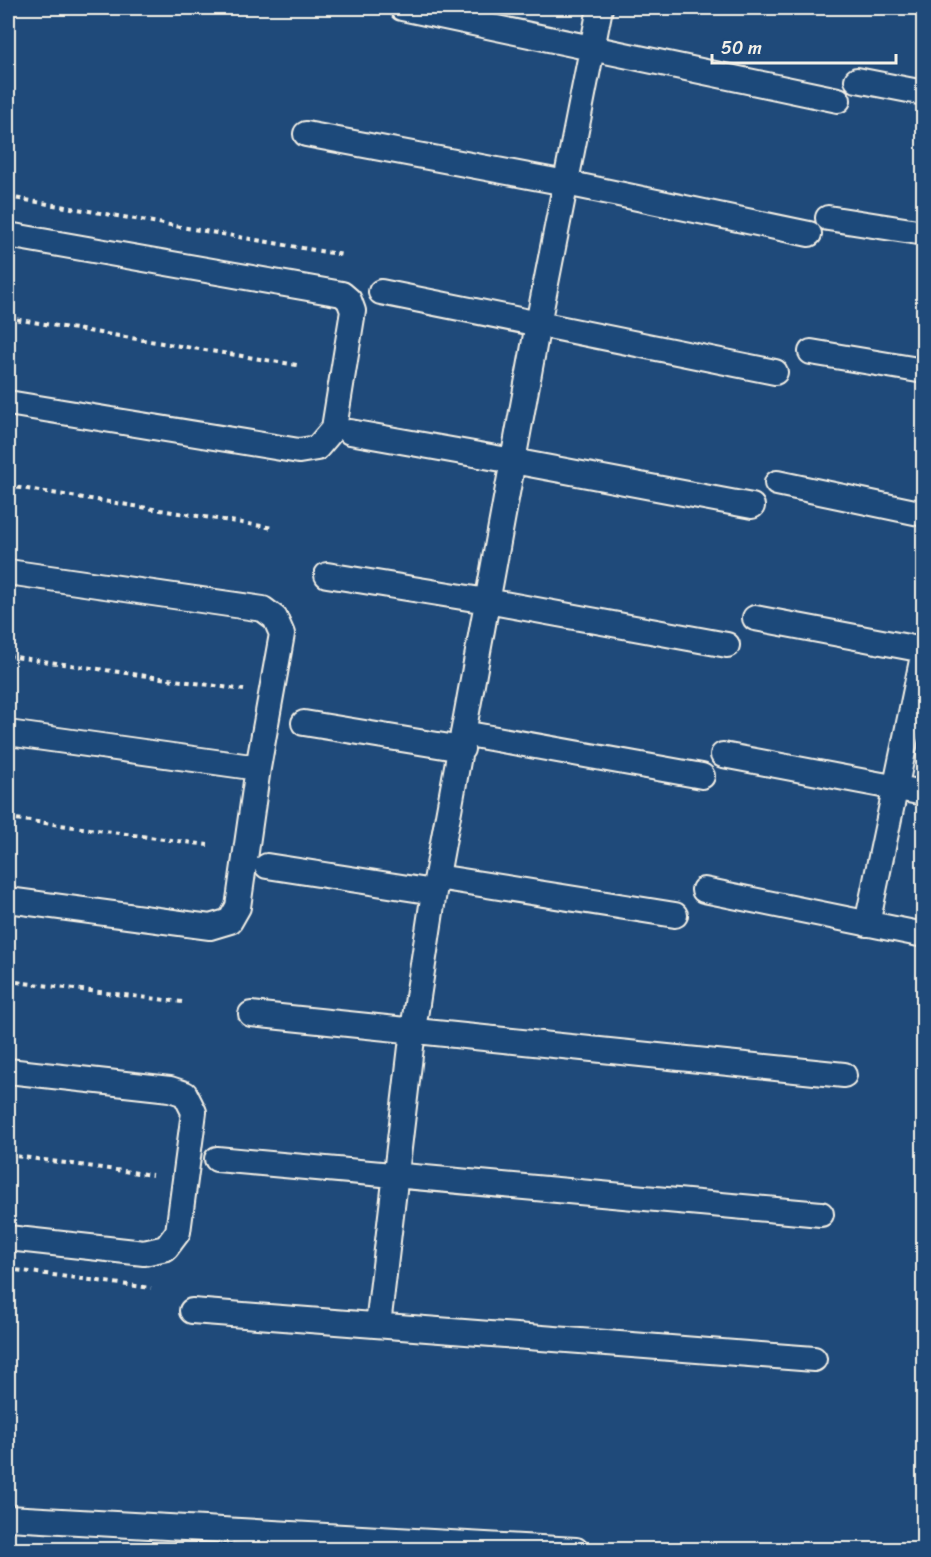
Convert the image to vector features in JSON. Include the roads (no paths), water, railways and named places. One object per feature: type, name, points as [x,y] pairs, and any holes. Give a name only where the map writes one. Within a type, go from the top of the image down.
[{"type":"street","points":[[402,8],[838,100]]},
{"type":"street","points":[[378,1325],[413,1030],[436,885],[538,324],[600,8]]},
{"type":"street","points":[[857,80],[924,93]]},
{"type":"street","points":[[306,134],[566,183],[809,234]]},
{"type":"street","points":[[828,218],[924,234]]},
{"type":"street","points":[[8,235],[342,294],[349,300],[353,312],[334,428],[317,448],[299,451],[8,403]]},
{"type":"street","points":[[381,292],[775,372]]},
{"type":"street","points":[[811,352],[924,371]]},
{"type":"street","points":[[350,432],[752,506]]},
{"type":"street","points":[[777,483],[924,514]]},
{"type":"street","points":[[8,572],[263,609],[275,618],[282,634],[258,768],[238,907],[230,921],[210,927],[8,900]]},
{"type":"street","points":[[327,575],[487,601],[727,645]]},
{"type":"street","points":[[755,618],[924,651],[867,924]]},
{"type":"street","points":[[304,723],[462,741],[702,776]]},
{"type":"street","points":[[8,733],[258,768]]},
{"type":"street","points":[[723,755],[924,794]]},
{"type":"street","points":[[267,866],[675,915]]},
{"type":"street","points":[[704,890],[924,934]]},
{"type":"street","points":[[251,1014],[844,1075]]},
{"type":"street","points":[[8,1071],[170,1089],[185,1095],[194,1112],[178,1232],[166,1248],[144,1253],[8,1238]]},
{"type":"street","points":[[216,1159],[821,1214]]},
{"type":"street","points":[[192,1311],[814,1359]]},
{"type":"street","points":[[8,1518],[576,1550]]}]
